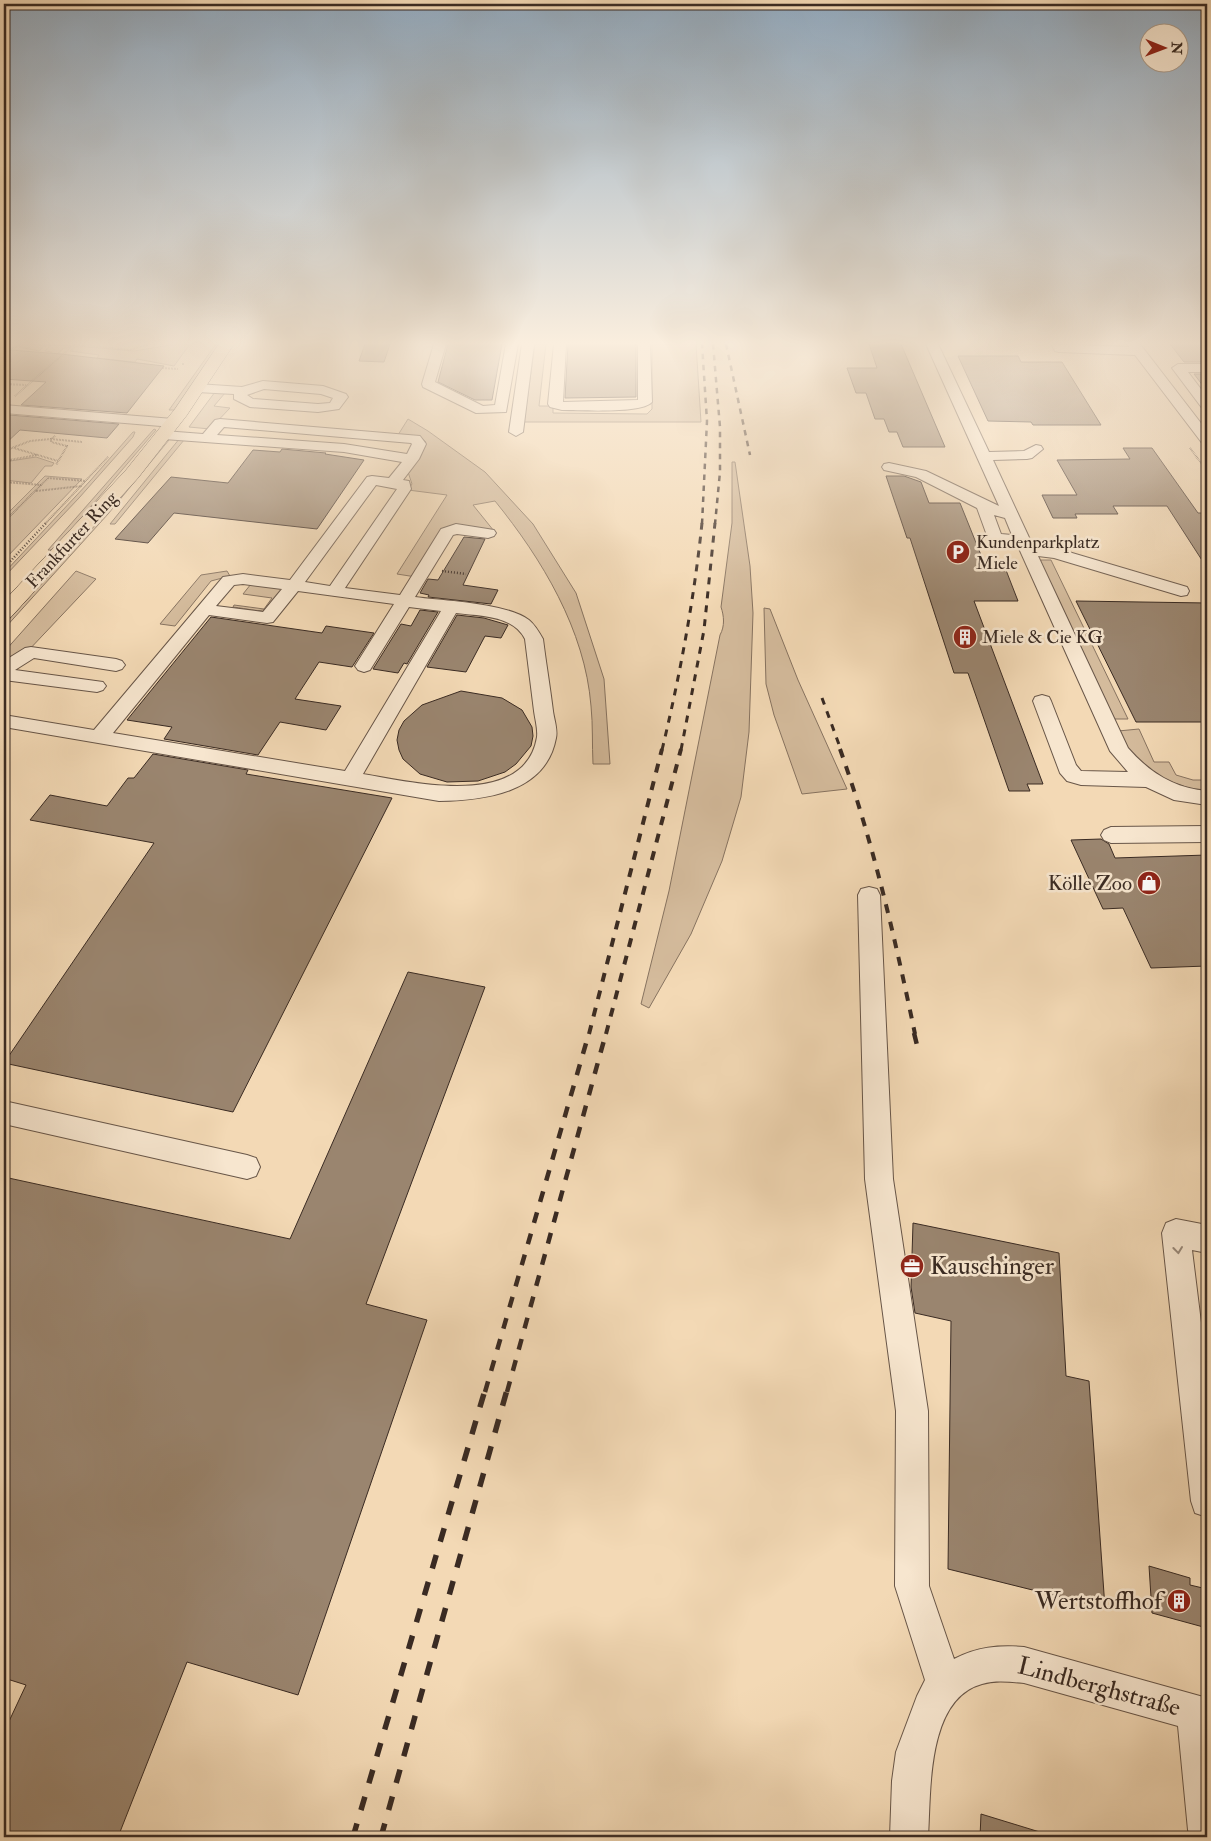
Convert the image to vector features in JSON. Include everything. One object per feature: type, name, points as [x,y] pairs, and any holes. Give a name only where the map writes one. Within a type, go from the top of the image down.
[{"type":"main road","name":"Frankfurter Ring","points":[[35,553],[155,430]]},
{"type":"main road","name":"Frankfurter Ring","points":[[4,613],[132,474],[158,430]]},
{"type":"street","points":[[185,430],[207,438],[344,448],[412,459],[393,483]]},
{"type":"street","points":[[971,430],[1120,752],[1131,765],[1159,788],[1198,798],[1207,798]]},
{"type":"street","points":[[1199,430],[1207,440]]},
{"type":"street","points":[[983,456],[1028,455],[1036,449]]},
{"type":"street","points":[[889,467],[903,468],[922,473],[985,507],[1010,515]]},
{"type":"street","points":[[203,609],[267,618],[295,585],[372,480],[404,484],[404,489],[335,590]]},
{"type":"street","points":[[985,507],[984,509],[995,538],[1056,553],[1181,591]]},
{"type":"street","points":[[364,666],[447,532],[456,529],[488,533]]},
{"type":"street","points":[[4,721],[99,737],[351,778],[439,794],[468,794],[492,790],[514,781],[526,773],[539,760],[547,736],[534,639],[530,631],[522,623],[502,614],[243,578],[230,580],[203,609],[99,737]]},
{"type":"street","points":[[351,778],[452,606]]},
{"type":"street","points":[[4,669],[31,652],[116,665]]},
{"type":"street","points":[[4,674],[97,686]]},
{"type":"street","points":[[1042,701],[1067,768],[1074,776],[1081,778],[1149,780]]},
{"type":"street","points":[[1111,835],[1207,834]]},
{"type":"street","points":[[869,896],[879,1179],[912,1411],[912,1586],[945,1685]]},
{"type":"street","points":[[4,1112],[247,1167]]},
{"type":"street","points":[[1207,1239],[1176,1233],[1207,1501]]},
{"type":"street","name":"Lindberghstraße","points":[[909,1837],[911,1781],[915,1752],[935,1696],[945,1685],[976,1667],[1002,1663],[1024,1664],[1201,1714]]},
{"type":"street","points":[[1201,1714],[1207,1830]]},
{"type":"path","points":[[51,439],[55,436]]},
{"type":"path","points":[[51,439],[51,442],[67,446],[56,465]]},
{"type":"path","points":[[4,451],[30,441],[51,439],[82,442]]},
{"type":"path","points":[[14,448],[58,461]]},
{"type":"path","points":[[4,460],[38,455]]},
{"type":"path","name":"Frankfurter Ring","points":[[4,568],[108,457]]},
{"type":"path","points":[[4,522],[48,478],[87,481]]},
{"type":"path","points":[[4,482],[40,485]]},
{"type":"path","points":[[35,491],[82,486]]},
{"type":"shaded area","points":[[153,430],[156,430],[54,550],[48,550]]},
{"type":"shaded area","points":[[401,430],[428,431],[485,472],[533,524],[576,593],[604,679],[610,764],[593,764],[592,713],[587,678],[580,650],[570,623],[544,571],[495,501],[473,505],[494,531],[455,526],[416,577],[397,574],[447,495],[408,490],[412,484],[408,472],[426,442],[421,437],[398,435]]},
{"type":"shaded area","points":[[135,432],[133,437],[79,498],[4,577],[4,573]]},
{"type":"shaded area","points":[[180,438],[184,440],[115,524],[110,524]]},
{"type":"shaded area","points":[[169,440],[108,514],[4,629],[4,625],[105,513],[165,441]]},
{"type":"shaded area","points":[[36,457],[54,463],[52,466],[45,466],[31,483],[4,480],[4,462]]},
{"type":"shaded area","points":[[732,462],[735,462],[750,566],[753,613],[749,732],[741,797],[722,861],[691,934],[649,1008],[641,1004],[669,891],[722,632],[723,617],[721,607],[732,523]]},
{"type":"shaded area","points":[[45,476],[82,479],[4,560],[4,517]]},
{"type":"shaded area","points":[[1041,560],[1051,560],[1128,719],[1113,719],[1039,565]]},
{"type":"shaded area","points":[[76,571],[96,579],[26,653],[4,668],[4,652]]},
{"type":"shaded area","points":[[227,571],[230,576],[211,581],[175,626],[160,624],[201,575]]},
{"type":"shaded area","points":[[251,584],[281,588],[282,590],[271,605],[267,608],[262,610],[233,607],[234,605],[264,609],[272,598],[243,594]]},
{"type":"shaded area","points":[[764,608],[770,609],[798,680],[847,789],[802,794],[774,715],[766,684]]},
{"type":"shaded area","points":[[1139,729],[1154,762],[1169,762],[1176,775],[1193,780],[1207,780],[1207,793],[1166,780],[1139,763],[1118,731]]},
{"type":"building","points":[[4,430],[114,430],[107,438],[20,430],[4,445]]},
{"type":"building","points":[[888,430],[938,430],[945,447],[903,447],[897,432],[889,432]]},
{"type":"building","points":[[1123,448],[1152,448],[1198,513],[1207,513],[1207,568],[1167,506],[1113,506],[1118,514],[1075,514],[1077,518],[1053,518],[1042,495],[1077,495],[1057,460],[1130,459]]},
{"type":"building","points":[[282,449],[326,453],[364,460],[317,529],[174,513],[148,543],[115,539],[171,477],[228,483],[253,450],[280,452]]},
{"type":"building","points":[[886,476],[904,476],[921,482],[929,503],[960,503],[985,565],[1004,565],[1018,601],[974,601],[1043,784],[1027,784],[1030,791],[1009,791],[968,673],[954,673],[910,538],[907,538]]},
{"type":"building","points":[[464,537],[485,539],[463,585],[498,590],[491,604],[428,597],[429,595],[420,593],[428,579],[438,580]]},
{"type":"building","points":[[1076,601],[1207,603],[1207,722],[1136,722]]},
{"type":"building","points":[[420,610],[438,612],[407,664],[404,663],[398,673],[373,669],[401,624],[411,626]]},
{"type":"building","points":[[457,615],[484,618],[508,625],[501,638],[485,636],[466,672],[427,667]]},
{"type":"building","points":[[211,617],[322,633],[326,626],[374,633],[352,667],[319,662],[295,699],[341,706],[326,730],[280,722],[258,755],[164,739],[172,727],[127,720]]},
{"type":"building","points":[[461,691],[502,698],[522,710],[532,727],[531,746],[516,764],[505,772],[478,781],[447,782],[420,774],[403,759],[397,740],[399,730],[404,721],[422,705]]},
{"type":"building","points":[[153,754],[248,770],[246,774],[392,798],[233,1112],[4,1063],[154,843],[30,820],[50,795],[107,806],[128,778],[134,778]]},
{"type":"building","name":"Kölle Zoo","points":[[1101,839],[1109,844],[1115,858],[1207,855],[1207,966],[1151,968],[1123,908],[1103,909],[1071,840]]},
{"type":"building","points":[[408,972],[485,987],[366,1304],[427,1320],[298,1695],[187,1662],[118,1837],[4,1837],[4,1732],[26,1685],[4,1678],[4,1177],[290,1239]]},
{"type":"building","points":[[913,1223],[1059,1253],[1066,1376],[1089,1381],[1105,1608],[948,1569],[951,1321],[915,1313],[911,1287]]},
{"type":"building","name":"Wertstoffhof","points":[[1149,1566],[1190,1578],[1190,1585],[1207,1589],[1207,1628],[1152,1613]]},
{"type":"building","points":[[981,1814],[1043,1833],[1042,1837],[980,1837]]},
{"type":"railway","points":[[702,524],[707,430]]},
{"type":"railway","points":[[715,524],[720,472],[720,430]]},
{"type":"railway","points":[[745,430],[750,455]]},
{"type":"railway","points":[[662,750],[686,637],[702,523]]},
{"type":"railway","points":[[681,750],[704,630],[715,523]]},
{"type":"railway","points":[[822,698],[841,750]]},
{"type":"railway","points":[[589,1034],[662,749]]},
{"type":"railway","points":[[606,1034],[681,749]]},
{"type":"railway","points":[[840,749],[863,819],[882,890],[915,1034]]},
{"type":"railway","points":[[485,1392],[589,1033]]},
{"type":"railway","points":[[507,1392],[606,1033]]},
{"type":"railway","points":[[914,1033],[917,1045]]},
{"type":"railway","points":[[353,1837],[485,1390]]},
{"type":"railway","points":[[381,1837],[507,1390]]},
{"type":"place","name":"Kundenparkplatz Miele","points":[[958,552]]},
{"type":"place","name":"Miele & Cie KG","points":[[965,637]]},
{"type":"place","name":"Kölle Zoo","points":[[1149,883]]},
{"type":"place","name":"Kauschinger","points":[[912,1266]]},
{"type":"place","name":"Wertstoffhof","points":[[1179,1601]]}]
